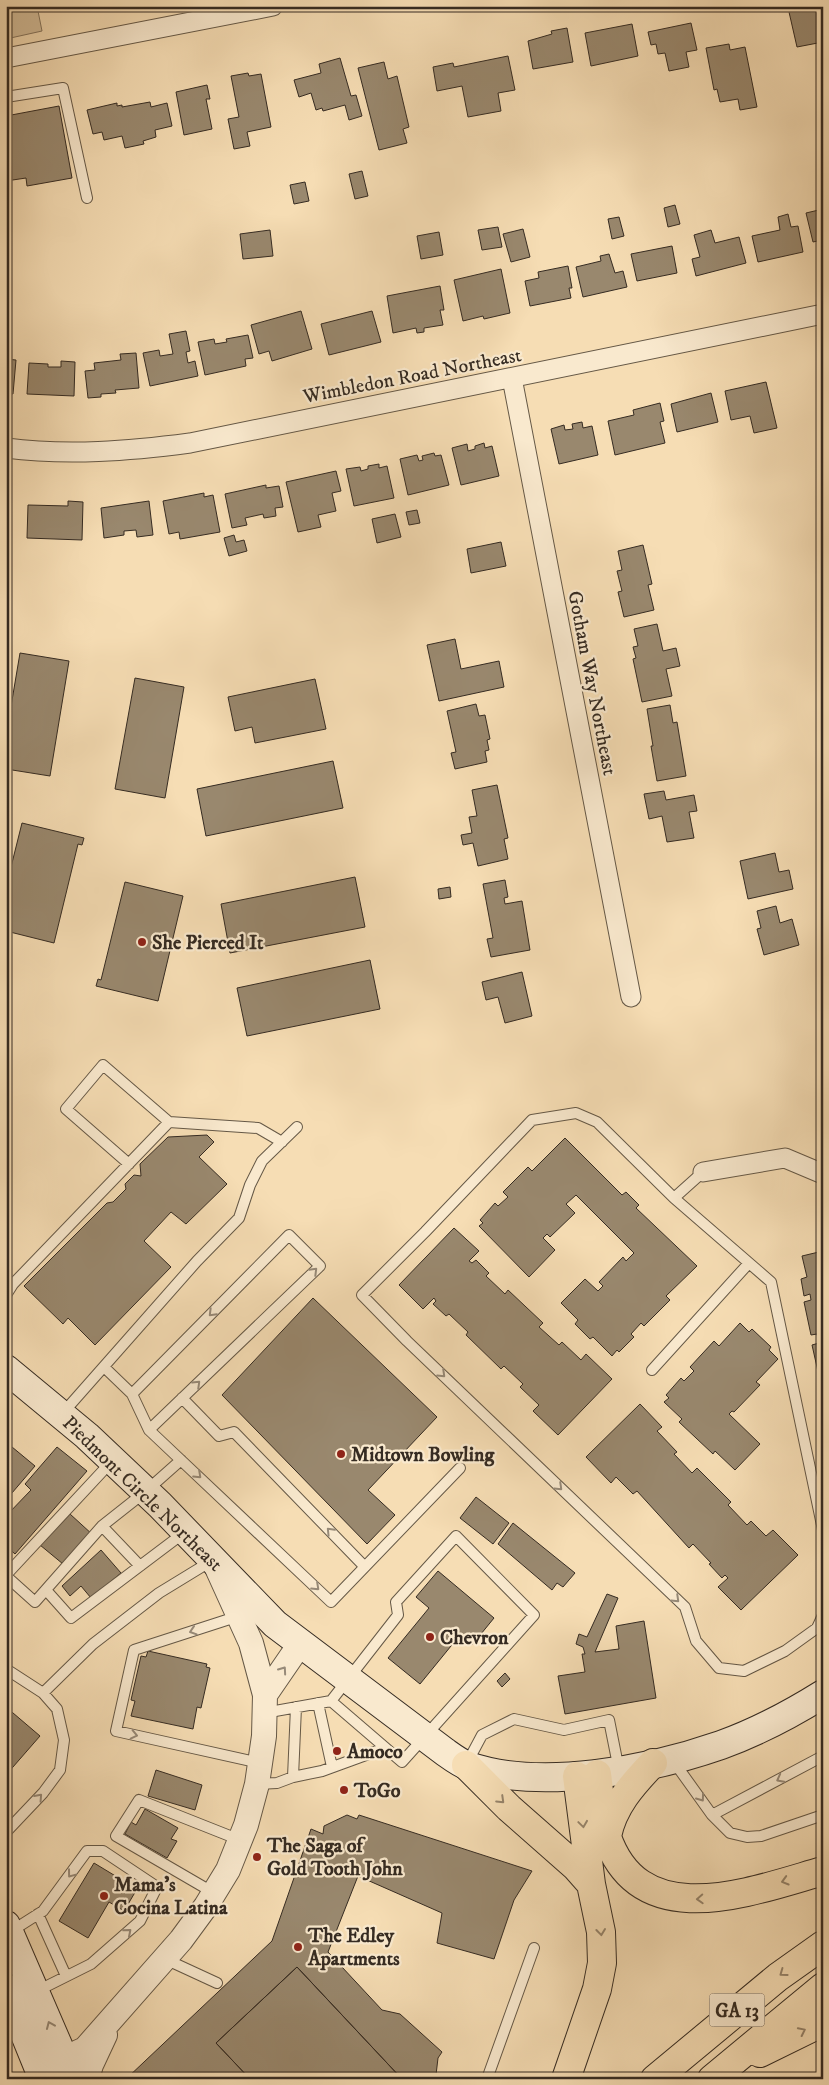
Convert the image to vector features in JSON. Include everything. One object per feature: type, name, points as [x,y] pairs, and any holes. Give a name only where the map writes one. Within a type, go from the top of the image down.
[{"type":"highway","points":[[607,1836],[610,1821],[616,1808],[636,1781],[662,1761]]},
{"type":"highway","points":[[466,1765],[510,1808],[576,1867],[591,1884]]},
{"type":"highway","points":[[598,1773],[601,1807],[607,1836],[616,1857],[628,1875],[650,1890],[674,1898],[714,1898],[823,1871]]},
{"type":"highway","points":[[566,2079],[597,1989],[602,1963],[601,1932],[591,1884],[598,1773]]},
{"type":"highway","name":"GA 13","points":[[654,2079],[778,1976],[823,1945]]},
{"type":"highway","name":"GA 13","points":[[712,2079],[823,1987]]},
{"type":"highway","points":[[712,2079],[823,2022]]},
{"type":"main road","name":"Piedmont Circle Northeast","points":[[10,1379],[62,1415],[112,1460],[186,1531],[275,1624],[425,1737],[466,1765],[502,1775],[528,1777],[598,1773],[662,1761],[720,1745],[761,1728],[823,1694]]},
{"type":"main road","points":[[8,1928],[36,1992],[53,2072]]},
{"type":"main road","points":[[6,1988],[19,2031],[53,2072]]},
{"type":"street","points":[[6,58],[273,6]]},
{"type":"street","name":"Wimbledon Road Northeast","points":[[6,448],[88,453],[138,450],[182,444],[823,314]]},
{"type":"street","name":"Gotham Way Northeast","points":[[512,378],[631,997]]},
{"type":"street","points":[[704,1172],[785,1158],[823,1174]]},
{"type":"street","points":[[53,2072],[85,2049],[191,1926],[228,1870],[246,1825],[259,1774],[265,1704],[251,1643],[213,1560]]},
{"type":"street","points":[[257,1664],[261,1648],[275,1624]]},
{"type":"street","points":[[265,1704],[300,1644]]},
{"type":"street","points":[[87,2079],[91,2065],[115,2014]]},
{"type":"lane","points":[[6,97],[63,88],[86,198]]},
{"type":"lane","points":[[129,1164],[66,1109],[103,1065],[169,1122],[258,1128],[282,1142]]},
{"type":"lane","points":[[823,1530],[771,1282],[674,1198],[597,1122],[576,1113],[532,1120],[362,1295],[407,1341],[684,1607],[696,1641],[719,1668],[744,1671],[785,1651],[817,1628],[823,1615]]},
{"type":"lane","points":[[6,1295],[13,1284],[169,1122]]},
{"type":"lane","points":[[62,1415],[197,1261],[239,1218],[250,1186],[262,1162],[297,1127]]},
{"type":"lane","points":[[674,1198],[704,1172]]},
{"type":"lane","points":[[132,1394],[289,1235],[320,1266],[150,1430]]},
{"type":"lane","points":[[652,1370],[749,1263]]},
{"type":"lane","points":[[104,1367],[132,1394],[150,1430],[331,1602],[460,1468]]},
{"type":"lane","points":[[182,1398],[219,1436],[234,1432],[364,1566]]},
{"type":"lane","points":[[112,1460],[6,1576],[34,1602],[102,1526],[146,1492],[181,1460]]},
{"type":"lane","points":[[102,1526],[140,1566]]},
{"type":"lane","points":[[46,1590],[71,1618],[186,1531]]},
{"type":"lane","points":[[265,1704],[296,1707],[331,1701],[398,1615],[396,1602],[456,1536],[534,1615],[402,1762],[331,1701]]},
{"type":"lane","points":[[43,1693],[93,1644],[159,1593],[213,1560]]},
{"type":"lane","points":[[239,1616],[134,1650],[116,1731],[259,1774],[277,1783],[332,1767],[385,1748]]},
{"type":"lane","points":[[6,1669],[43,1693],[56,1709],[64,1740],[60,1770],[43,1794],[6,1832]]},
{"type":"lane","points":[[318,1703],[332,1767]]},
{"type":"lane","points":[[293,1777],[296,1707]]},
{"type":"lane","points":[[466,1765],[482,1735],[514,1719],[564,1730],[610,1720],[598,1773]]},
{"type":"lane","points":[[712,1814],[823,1756]]},
{"type":"lane","points":[[662,1761],[730,1833],[747,1837],[762,1836],[823,1815]]},
{"type":"lane","points":[[214,1893],[116,1836],[139,1800],[240,1840]]},
{"type":"lane","points":[[8,1928],[43,1911],[87,1851],[103,1851],[157,1887],[140,1921],[91,1964],[36,1992]]},
{"type":"lane","points":[[38,1914],[66,1976]]},
{"type":"lane","points":[[487,2079],[534,1948]]},
{"type":"lane","points":[[164,1959],[217,1983]]},
{"type":"shaded area","points":[[6,6],[37,6],[42,31],[6,39]]},
{"type":"building","points":[[804,6],[823,6],[823,42],[797,47],[789,12],[804,8]]},
{"type":"building","points":[[691,23],[697,50],[686,52],[689,67],[669,71],[665,53],[658,54],[656,44],[651,45],[648,32]]},
{"type":"building","points":[[632,24],[638,56],[591,66],[585,33]]},
{"type":"building","points":[[567,28],[573,62],[533,69],[528,41],[552,34],[551,31]]},
{"type":"building","points":[[729,44],[730,50],[745,47],[757,107],[740,110],[738,99],[720,102],[717,89],[714,90],[706,48]]},
{"type":"building","points":[[508,56],[515,90],[498,93],[501,111],[468,117],[462,86],[437,91],[433,67],[453,63],[454,67]]},
{"type":"building","points":[[340,58],[351,96],[356,95],[362,116],[349,120],[345,105],[323,111],[322,108],[316,110],[311,93],[299,97],[294,80],[321,73],[319,64]]},
{"type":"building","points":[[384,62],[388,79],[397,76],[409,127],[403,129],[407,143],[379,150],[358,68]]},
{"type":"building","points":[[248,73],[249,76],[261,74],[271,127],[247,132],[250,146],[234,149],[228,119],[239,117],[231,76]]},
{"type":"building","points":[[207,85],[210,99],[206,99],[212,129],[184,135],[176,92]]},
{"type":"building","points":[[150,102],[151,107],[167,103],[172,126],[155,130],[156,137],[143,141],[144,144],[125,148],[122,136],[104,140],[102,132],[93,134],[87,110],[117,103],[117,106],[122,105],[122,107]]},
{"type":"building","points":[[59,106],[72,178],[27,186],[26,178],[6,181],[6,116]]},
{"type":"building","points":[[362,171],[368,196],[355,199],[349,174]]},
{"type":"building","points":[[305,182],[309,201],[294,204],[290,185]]},
{"type":"building","points":[[675,205],[680,224],[668,227],[664,208]]},
{"type":"building","points":[[823,209],[823,241],[813,242],[806,213]]},
{"type":"building","points":[[788,214],[791,227],[798,226],[803,252],[758,262],[752,236],[780,230],[778,217]]},
{"type":"building","points":[[619,217],[624,236],[612,239],[608,219]]},
{"type":"building","points":[[498,227],[502,247],[482,250],[478,230]]},
{"type":"building","points":[[523,229],[530,257],[511,262],[503,234]]},
{"type":"building","points":[[270,230],[273,256],[243,259],[240,234]]},
{"type":"building","points":[[711,230],[715,243],[739,237],[746,263],[696,276],[692,259],[700,257],[694,235]]},
{"type":"building","points":[[439,232],[443,255],[421,259],[417,236]]},
{"type":"building","points":[[672,246],[677,273],[637,281],[631,254]]},
{"type":"building","points":[[609,254],[615,273],[623,271],[627,287],[583,297],[576,267],[601,261],[600,256]]},
{"type":"building","points":[[568,266],[572,288],[569,288],[571,298],[530,306],[525,281],[539,278],[538,272]]},
{"type":"building","points":[[501,269],[510,313],[484,319],[483,316],[463,321],[454,280]]},
{"type":"building","points":[[440,286],[444,310],[440,310],[443,325],[424,328],[424,332],[417,333],[416,328],[393,333],[387,296]]},
{"type":"building","points":[[301,311],[312,349],[272,361],[269,351],[259,354],[251,325]]},
{"type":"building","points":[[372,311],[381,342],[329,355],[321,324]]},
{"type":"building","points":[[186,331],[190,351],[186,352],[188,363],[195,361],[198,376],[150,386],[143,353],[159,350],[160,356],[173,354],[169,334]]},
{"type":"building","points":[[248,335],[253,358],[245,359],[246,366],[205,375],[198,342],[214,339],[215,344],[227,342],[226,339]]},
{"type":"building","points":[[136,353],[139,388],[115,390],[116,393],[101,394],[101,397],[88,398],[85,371],[95,370],[94,363],[121,360],[120,354]]},
{"type":"building","points":[[6,359],[16,360],[13,394],[6,393]]},
{"type":"building","points":[[61,361],[75,362],[74,396],[27,394],[29,363],[48,364],[48,367],[61,367]]},
{"type":"building","points":[[766,382],[777,428],[754,433],[750,416],[731,420],[725,391]]},
{"type":"building","points":[[711,393],[718,422],[677,432],[671,404]]},
{"type":"building","points":[[660,403],[664,421],[660,422],[665,443],[615,455],[608,421],[634,415],[633,410]]},
{"type":"building","points":[[582,422],[583,428],[592,426],[598,455],[559,464],[551,429],[564,425],[565,430],[573,429],[572,424]]},
{"type":"building","points":[[484,443],[485,448],[492,446],[499,476],[461,485],[452,448],[467,444],[468,451]]},
{"type":"building","points":[[434,453],[435,456],[441,455],[449,485],[408,495],[400,459],[417,455],[419,461],[423,460],[422,456]]},
{"type":"building","points":[[379,464],[379,468],[387,466],[394,498],[354,506],[346,469],[360,467],[361,471],[368,469],[368,466]]},
{"type":"building","points":[[336,471],[341,491],[332,493],[336,511],[318,515],[321,527],[298,532],[286,482]]},
{"type":"building","points":[[266,485],[266,488],[279,486],[283,507],[275,508],[276,516],[264,518],[263,514],[245,518],[247,525],[232,528],[225,494]]},
{"type":"building","points":[[204,493],[204,497],[213,495],[220,532],[180,539],[179,532],[169,534],[163,501]]},
{"type":"building","points":[[68,501],[83,502],[82,540],[27,538],[28,505],[68,506]]},
{"type":"building","points":[[149,501],[153,535],[137,537],[136,530],[124,531],[124,535],[104,538],[101,508]]},
{"type":"building","points":[[417,510],[420,523],[409,525],[406,512]]},
{"type":"building","points":[[395,514],[401,537],[377,543],[372,519]]},
{"type":"building","points":[[234,535],[236,542],[244,540],[247,551],[229,556],[224,538]]},
{"type":"building","points":[[501,542],[506,566],[471,573],[467,549]]},
{"type":"building","points":[[643,545],[652,584],[648,585],[654,610],[624,617],[618,592],[622,591],[617,571],[622,570],[618,551]]},
{"type":"building","points":[[657,624],[663,651],[676,648],[680,666],[666,669],[672,696],[642,702],[633,659],[636,658],[633,647],[638,646],[634,629]]},
{"type":"building","points":[[455,639],[461,669],[499,661],[504,687],[439,701],[427,645]]},
{"type":"building","points":[[20,653],[69,661],[50,776],[6,769],[6,736]]},
{"type":"building","points":[[135,678],[184,687],[165,798],[115,789]]},
{"type":"building","points":[[315,679],[326,729],[255,743],[252,727],[235,731],[228,697]]},
{"type":"building","points":[[476,704],[479,716],[485,715],[490,739],[487,740],[489,750],[485,751],[487,762],[455,769],[451,753],[456,752],[447,711]]},
{"type":"building","points":[[670,705],[673,723],[677,722],[686,776],[657,781],[647,709]]},
{"type":"building","points":[[333,761],[343,808],[206,836],[197,789]]},
{"type":"building","points":[[497,785],[508,838],[504,839],[508,859],[478,866],[473,843],[463,845],[461,835],[472,833],[469,817],[477,816],[472,790]]},
{"type":"building","points":[[664,791],[666,800],[694,795],[697,811],[689,812],[694,838],[667,842],[662,816],[649,819],[644,794]]},
{"type":"building","points":[[22,823],[84,838],[82,845],[78,844],[54,943],[6,931],[6,887]]},
{"type":"building","points":[[775,853],[779,872],[789,870],[793,889],[748,899],[740,861]]},
{"type":"building","points":[[355,877],[365,927],[230,953],[221,904]]},
{"type":"building","points":[[505,880],[508,897],[504,898],[505,904],[522,901],[530,950],[491,957],[487,939],[493,938],[483,884]]},
{"type":"building","points":[[125,882],[183,896],[158,1001],[96,986],[98,979],[101,980]]},
{"type":"building","points":[[450,887],[451,897],[439,899],[438,889]]},
{"type":"building","points":[[776,906],[780,923],[792,919],[799,945],[764,955],[757,929],[761,928],[757,911]]},
{"type":"building","points":[[370,960],[380,1009],[247,1036],[237,988]]},
{"type":"building","points":[[522,972],[532,1016],[505,1023],[498,997],[486,1000],[482,982]]},
{"type":"building","points":[[207,1135],[214,1142],[199,1157],[227,1184],[186,1224],[171,1212],[144,1241],[171,1267],[95,1345],[68,1318],[63,1324],[24,1286],[107,1203],[113,1202],[126,1189],[125,1184],[134,1175],[141,1176],[140,1164],[168,1137]]},
{"type":"building","points":[[565,1138],[622,1195],[626,1192],[639,1205],[636,1208],[697,1266],[666,1296],[670,1300],[644,1326],[641,1323],[631,1334],[634,1337],[619,1352],[617,1350],[612,1356],[593,1337],[590,1339],[575,1324],[578,1320],[561,1303],[585,1279],[598,1291],[603,1286],[599,1282],[623,1257],[626,1261],[634,1253],[576,1195],[566,1204],[575,1213],[550,1237],[547,1234],[543,1238],[555,1250],[529,1277],[479,1226],[483,1223],[480,1220],[495,1203],[498,1206],[508,1197],[503,1192],[528,1167],[532,1171]]},
{"type":"building","points":[[454,1228],[479,1251],[469,1261],[472,1263],[476,1260],[489,1273],[486,1276],[505,1294],[508,1290],[543,1323],[539,1327],[559,1345],[562,1342],[581,1360],[586,1354],[612,1379],[558,1435],[533,1411],[539,1405],[520,1387],[523,1384],[504,1366],[501,1369],[466,1335],[468,1332],[449,1314],[446,1316],[433,1304],[436,1301],[434,1298],[423,1309],[399,1285]]},
{"type":"building","points":[[823,1251],[823,1394],[812,1345],[819,1343],[817,1334],[811,1335],[804,1302],[811,1300],[810,1294],[804,1296],[801,1279],[807,1277],[802,1256]]},
{"type":"building","name":"Midtown Bowling","points":[[313,1298],[437,1417],[368,1490],[395,1515],[367,1544],[222,1395]]},
{"type":"building","points":[[740,1323],[749,1332],[752,1329],[771,1347],[769,1350],[778,1359],[756,1382],[760,1385],[734,1412],[732,1411],[729,1414],[760,1444],[735,1470],[715,1451],[713,1454],[679,1422],[682,1419],[664,1402],[669,1398],[666,1395],[681,1378],[684,1381],[694,1371],[690,1367],[714,1341],[719,1346]]},
{"type":"building","points":[[640,1404],[662,1427],[657,1431],[677,1452],[674,1454],[692,1473],[697,1468],[731,1502],[728,1505],[747,1525],[751,1521],[766,1536],[773,1530],[798,1555],[741,1610],[718,1587],[728,1578],[725,1575],[722,1578],[693,1544],[689,1548],[637,1491],[633,1494],[616,1477],[611,1483],[586,1457]]},
{"type":"building","points":[[6,1442],[35,1466],[6,1500]]},
{"type":"building","points":[[57,1447],[87,1471],[15,1554],[6,1546],[6,1516],[31,1490],[25,1484]]},
{"type":"building","points":[[476,1497],[509,1523],[493,1544],[460,1518]]},
{"type":"building","points":[[70,1514],[93,1535],[63,1564],[40,1545]]},
{"type":"building","points":[[513,1523],[575,1573],[563,1587],[557,1583],[552,1590],[498,1544]]},
{"type":"building","points":[[101,1550],[121,1573],[91,1598],[81,1586],[70,1596],[62,1586]]},
{"type":"building","points":[[438,1571],[494,1618],[472,1645],[460,1635],[420,1684],[388,1658],[429,1608],[416,1597]]},
{"type":"building","points":[[607,1594],[618,1598],[595,1652],[619,1649],[616,1626],[644,1621],[656,1698],[565,1714],[558,1676],[585,1672],[582,1654],[585,1654],[583,1647],[576,1644],[579,1634],[587,1637]]},
{"type":"building","points":[[148,1651],[207,1664],[206,1667],[210,1668],[201,1708],[197,1707],[193,1729],[131,1716],[135,1701],[131,1700],[141,1656],[146,1657]]},
{"type":"building","points":[[505,1673],[510,1679],[502,1687],[497,1681]]},
{"type":"building","points":[[6,1707],[40,1736],[6,1775]]},
{"type":"building","points":[[156,1770],[202,1785],[195,1810],[148,1796]]},
{"type":"building","points":[[145,1809],[178,1828],[171,1839],[177,1841],[167,1858],[125,1834],[131,1822],[136,1825]]},
{"type":"building","name":"The Edley Apartments","points":[[347,1815],[357,1819],[359,1815],[532,1871],[514,1900],[494,1959],[437,1943],[442,1913],[358,1876],[328,1952],[382,2010],[400,2014],[442,2052],[438,2058],[436,2075],[440,2079],[402,2079],[297,1967],[216,2043],[250,2079],[126,2079],[272,1941],[311,1829],[323,1834],[324,1826]]},
{"type":"building","name":"Mama's Cocina Latina","points":[[94,1863],[137,1889],[124,1911],[109,1902],[88,1938],[59,1921]]},
{"type":"building","points":[[297,1967],[402,2079],[250,2079],[216,2043]]},
{"type":"place","name":"She Pierced It","points":[[142,942]]},
{"type":"place","name":"Midtown Bowling","points":[[341,1454]]},
{"type":"place","name":"Chevron","points":[[430,1637]]},
{"type":"place","name":"Amoco","points":[[337,1751]]},
{"type":"place","name":"ToGo","points":[[344,1790]]},
{"type":"place","name":"The Saga of Gold Tooth John","points":[[257,1857]]},
{"type":"place","name":"Mama's Cocina Latina","points":[[104,1896]]},
{"type":"place","name":"The Edley Apartments","points":[[298,1947]]}]
